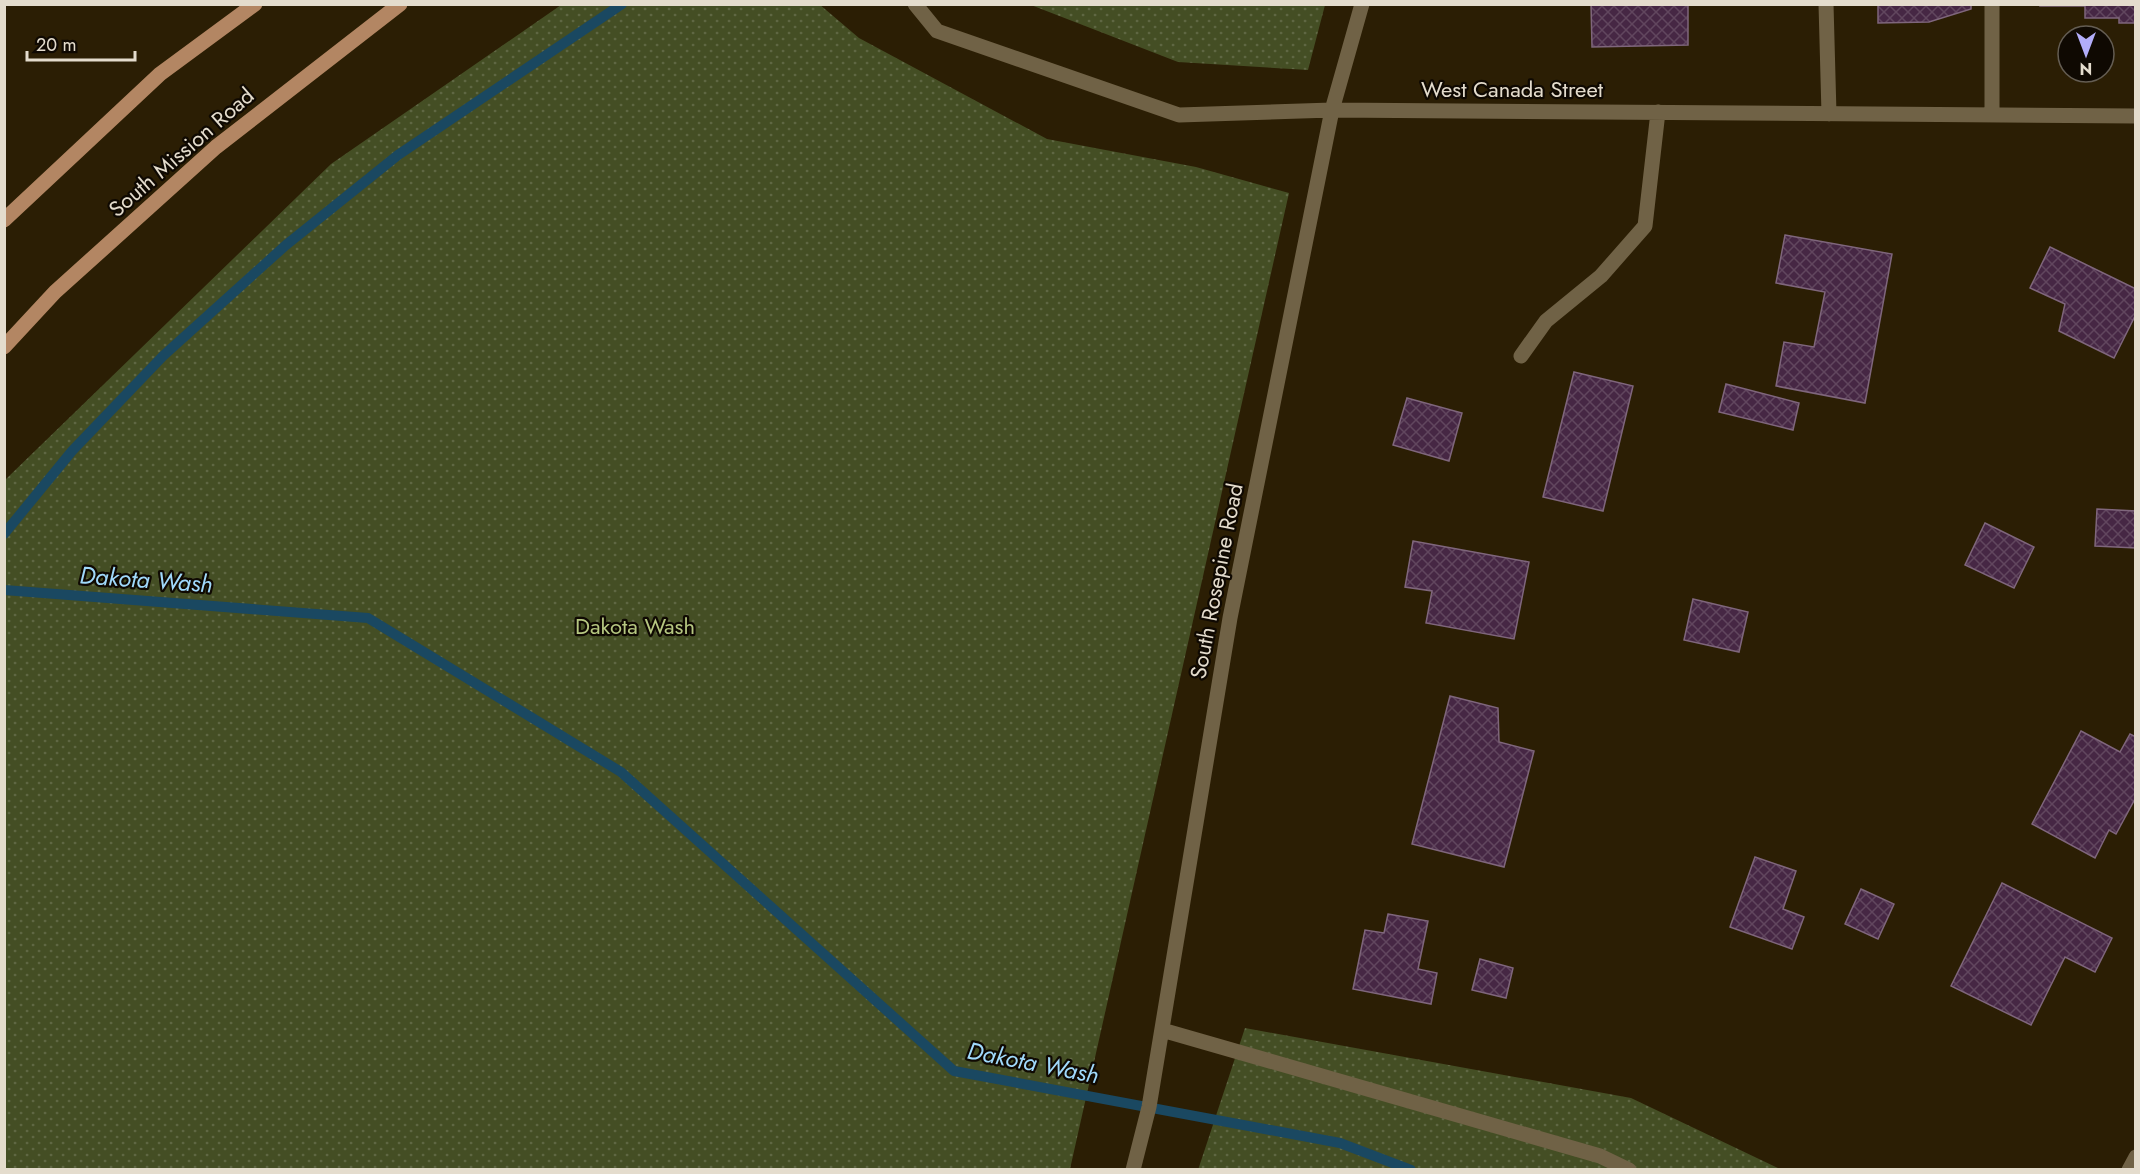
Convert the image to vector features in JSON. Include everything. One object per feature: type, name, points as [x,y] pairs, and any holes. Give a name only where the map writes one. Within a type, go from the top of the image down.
[{"type":"main road","points":[[4,220],[160,74],[255,4]]},
{"type":"main road","name":"South Mission Road","points":[[4,347],[56,292],[216,147],[400,4]]},
{"type":"street","name":"West Canada Street","points":[[915,4],[937,31],[1179,115],[1332,110],[2136,116]]},
{"type":"street","name":"South Rosepine Road","points":[[1133,1170],[1149,1107],[1230,618],[1332,110],[1362,4]]},
{"type":"street","points":[[1826,4],[1829,114]]},
{"type":"street","points":[[1992,4],[1992,115]]},
{"type":"street","points":[[1521,356],[1545,321],[1601,276],[1645,226],[1658,112]]},
{"type":"street","points":[[1162,1030],[1600,1156],[1629,1170]]},
{"type":"street","points":[[2129,1170],[2136,1157]]},
{"type":"green space","name":"Dakota Wash","points":[[819,4],[859,38],[1047,139],[1196,167],[1289,193],[1070,1169],[5,1169],[5,480],[331,164],[561,5]]},
{"type":"green space","points":[[1031,5],[1325,5],[1308,70],[1178,62]]},
{"type":"green space","points":[[1245,1028],[1631,1098],[1780,1169],[1198,1170]]},
{"type":"building","points":[[1591,4],[1688,4],[1688,45],[1592,47]]},
{"type":"building","points":[[1878,4],[1971,4],[1971,9],[1929,22],[1878,23]]},
{"type":"building","points":[[2040,4],[2136,4],[2136,23],[2119,23],[2119,18],[2085,18],[2085,6],[2040,6]]},
{"type":"building","points":[[1785,235],[1892,254],[1865,403],[1776,386],[1784,342],[1814,347],[1825,292],[1776,283]]},
{"type":"building","points":[[2050,247],[2136,289],[2136,314],[2114,358],[2059,331],[2065,304],[2030,288]]},
{"type":"building","points":[[1574,372],[1633,386],[1603,511],[1543,497]]},
{"type":"building","points":[[1726,384],[1799,403],[1793,430],[1719,412]]},
{"type":"building","points":[[1407,398],[1462,413],[1449,461],[1393,445]]},
{"type":"building","points":[[2097,509],[2136,511],[2136,548],[2095,546]]},
{"type":"building","points":[[1985,523],[2034,547],[2014,588],[1965,565]]},
{"type":"building","points":[[1413,541],[1529,562],[1514,639],[1426,623],[1432,591],[1405,587]]},
{"type":"building","points":[[1693,599],[1748,612],[1739,652],[1684,640]]},
{"type":"building","points":[[1450,696],[1498,708],[1499,742],[1534,751],[1504,867],[1412,844]]},
{"type":"building","points":[[2081,731],[2120,752],[2130,734],[2136,737],[2136,797],[2116,834],[2109,830],[2095,858],[2032,824]]},
{"type":"building","points":[[1755,857],[1796,871],[1783,909],[1804,917],[1792,949],[1730,927]]},
{"type":"building","points":[[2002,883],[2112,938],[2095,972],[2065,957],[2031,1025],[1951,986]]},
{"type":"building","points":[[1861,889],[1894,904],[1878,939],[1845,924]]},
{"type":"building","points":[[1388,914],[1428,921],[1418,969],[1437,973],[1431,1004],[1353,989],[1365,930],[1384,933]]},
{"type":"building","points":[[1480,959],[1513,968],[1506,998],[1472,990]]},
{"type":"waterway","points":[[4,534],[72,451],[163,356],[286,245],[398,155],[622,4]]},
{"type":"waterway","name":"Dakota Wash","points":[[4,590],[368,618],[621,772],[954,1071],[1340,1143],[1411,1170]]}]
